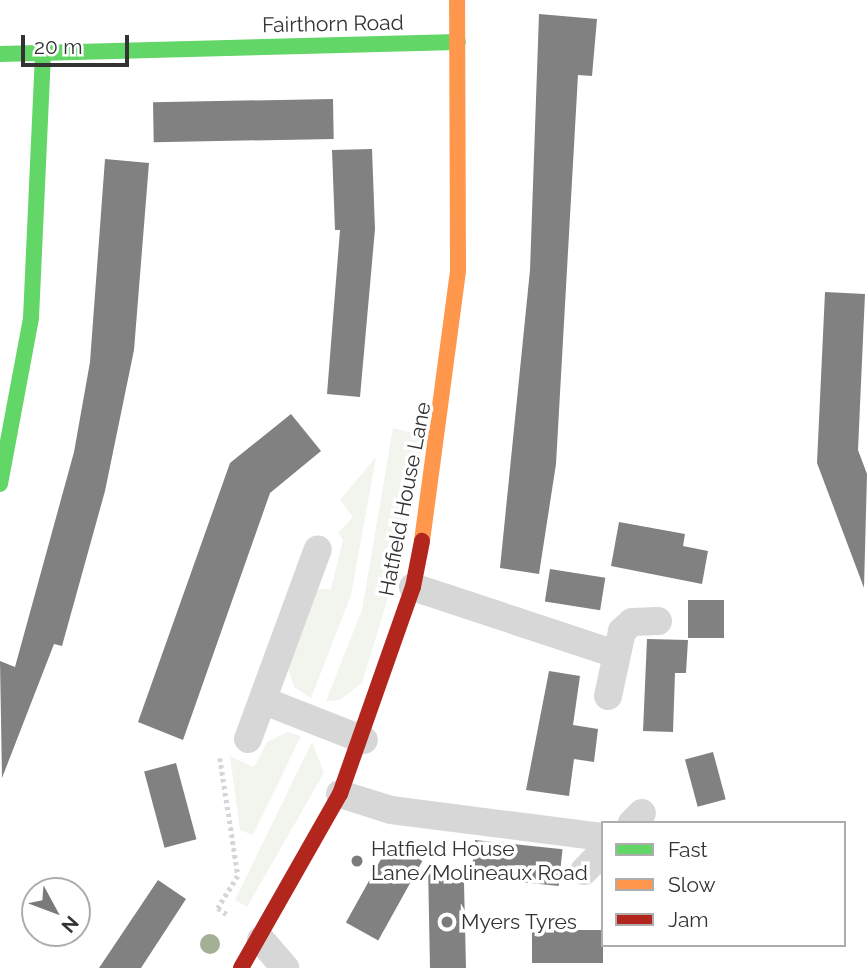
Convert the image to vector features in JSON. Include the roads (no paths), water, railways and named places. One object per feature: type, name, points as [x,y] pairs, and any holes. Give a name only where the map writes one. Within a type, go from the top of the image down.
[{"type":"street","name":"Hatfield House Lane","points":[[242,968],[261,940],[340,794],[364,740],[413,587],[434,484],[458,270],[457,0]]},
{"type":"street","name":"Fairthorn Road","points":[[0,54],[458,42]]},
{"type":"street","points":[[0,484],[31,318],[43,53]]},
{"type":"street","points":[[248,739],[267,702],[318,549]]},
{"type":"street","points":[[413,587],[616,654]]},
{"type":"street","points":[[608,696],[622,631],[632,622],[658,621]]},
{"type":"street","points":[[267,702],[364,740]]},
{"type":"street","points":[[340,794],[422,815],[601,837]]},
{"type":"street","points":[[261,940],[285,968]]},
{"type":"place","name":"Hatfield House Lane/Molineaux Road","points":[[357,861]]},
{"type":"place","name":"Myers Tyres","points":[[447,922]]}]
